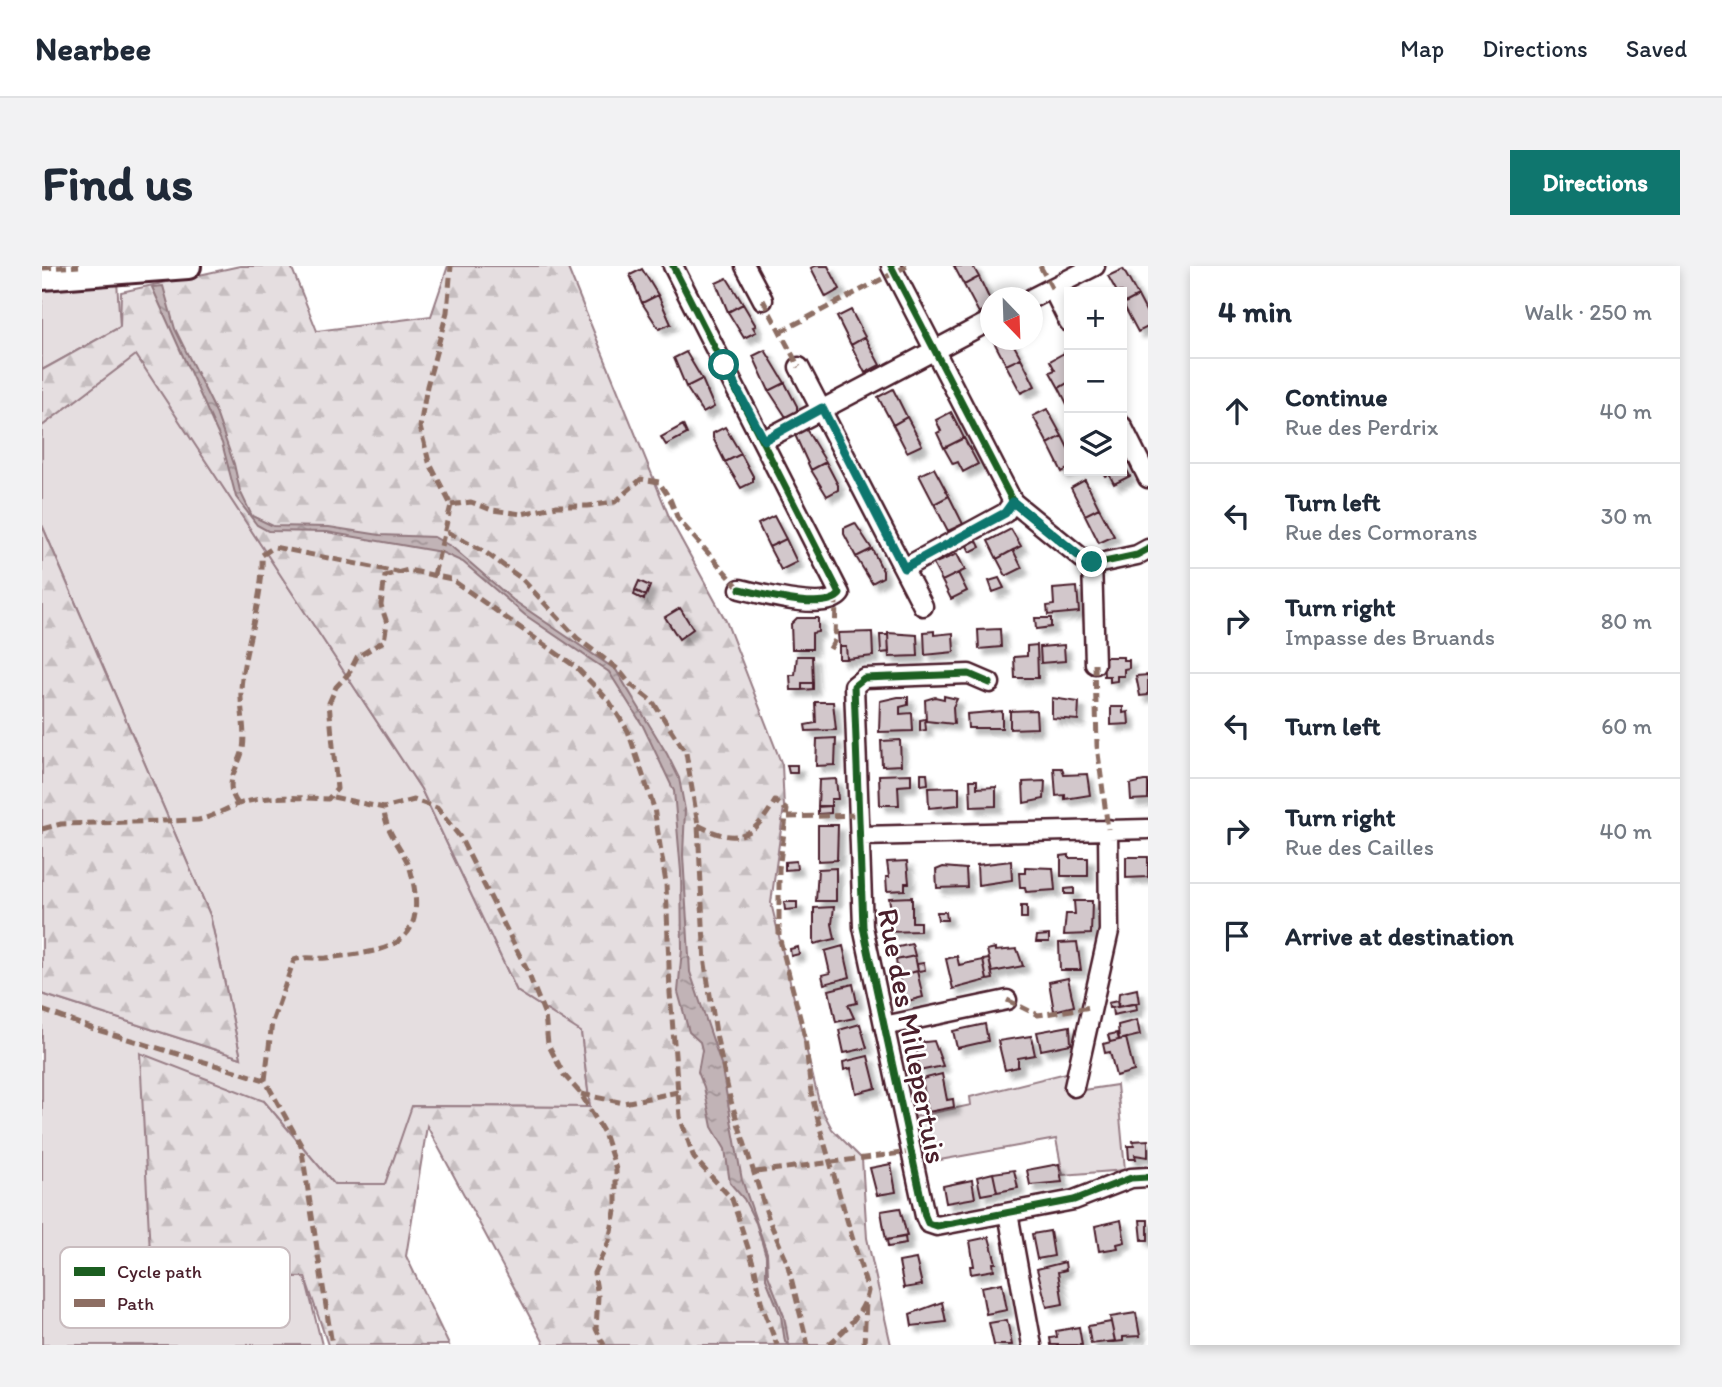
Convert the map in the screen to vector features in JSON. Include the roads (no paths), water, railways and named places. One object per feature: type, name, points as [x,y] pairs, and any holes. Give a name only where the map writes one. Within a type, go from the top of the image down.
[{"type":"street","points":[[42,277],[188,266]]},
{"type":"street","points":[[673,266],[841,594],[829,602],[785,599],[740,589]]},
{"type":"street","points":[[745,266],[763,300]]},
{"type":"street","points":[[891,266],[1013,502],[1083,559],[1092,562],[1137,555],[1148,549]]},
{"type":"street","points":[[1043,292],[1095,266]]},
{"type":"street","points":[[1052,288],[1064,312]]},
{"type":"street","points":[[764,440],[980,326]]},
{"type":"street","points":[[799,367],[923,606]]},
{"type":"street","points":[[1127,436],[1148,478]]},
{"type":"street","points":[[904,568],[1005,513],[1013,502]]},
{"type":"street","points":[[1092,562],[1095,664]]},
{"type":"street","name":"Rue des Millepertuis","points":[[990,683],[969,674],[864,678],[854,686],[863,927],[910,1153],[928,1223],[937,1226],[1074,1200],[1131,1178],[1148,1177]]},
{"type":"street","points":[[860,836],[1148,829]]},
{"type":"street","points":[[1074,1087],[1109,931],[1108,830]]},
{"type":"street","points":[[884,1026],[1007,1000]]},
{"type":"street","points":[[1009,1213],[1032,1345]]},
{"type":"water","points":[[163,286],[175,329],[215,410],[234,464],[240,491],[252,516],[273,526],[329,527],[380,535],[434,537],[452,547],[513,600],[616,670],[667,754],[679,778],[685,810],[683,855],[690,972],[721,1064],[742,1180],[767,1253],[768,1275],[784,1316],[789,1345],[785,1342],[781,1316],[766,1279],[766,1256],[756,1223],[744,1199],[730,1183],[725,1149],[712,1127],[704,1087],[698,1072],[702,1050],[700,1042],[689,1032],[678,992],[682,949],[681,872],[674,791],[643,726],[609,672],[525,615],[463,562],[441,552],[327,532],[268,531],[257,525],[236,497],[222,443],[152,287]]}]
